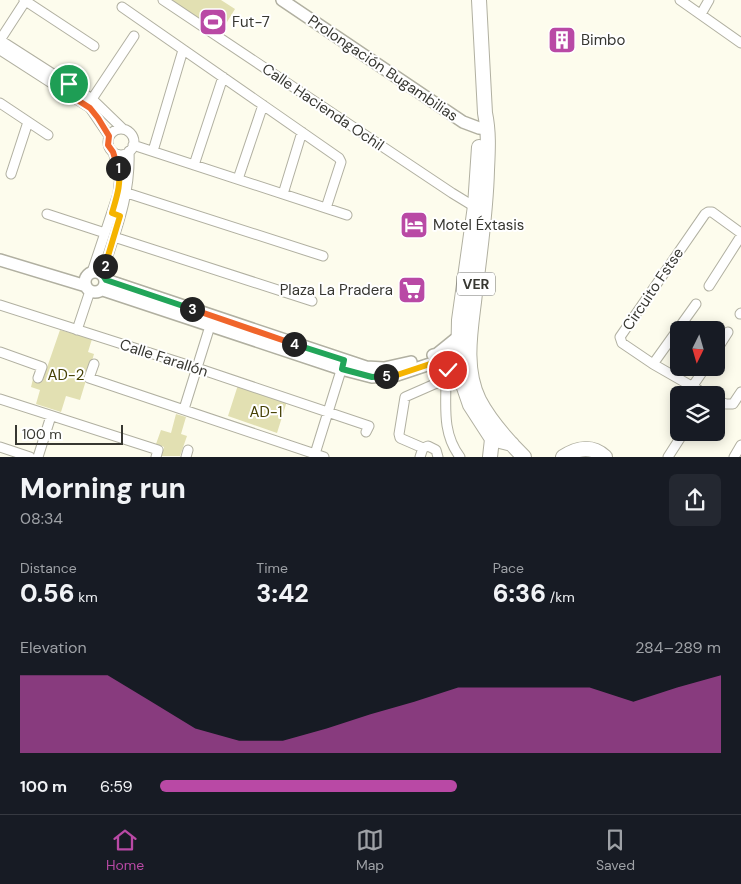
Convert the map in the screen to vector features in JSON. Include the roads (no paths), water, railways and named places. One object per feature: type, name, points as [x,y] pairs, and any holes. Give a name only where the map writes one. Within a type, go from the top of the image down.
[{"type":"main road","points":[[479,0],[484,128]]},
{"type":"main road","name":"VER","points":[[484,128],[481,208],[459,320],[462,344],[473,382],[474,402],[492,439]]},
{"type":"main road","name":"VER","points":[[462,344],[454,375],[474,402],[512,444]]},
{"type":"main road","points":[[436,362],[454,375]]},
{"type":"main road","points":[[490,456],[492,439],[512,444],[524,456]]},
{"type":"main road","points":[[563,456],[575,449],[590,449],[600,452],[605,456]]},
{"type":"street","points":[[94,46],[25,0],[0,40],[67,88],[90,108],[109,136]]},
{"type":"street","name":"Calle Hacienda Ochil","points":[[163,0],[445,188],[481,208]]},
{"type":"street","name":"Prolongación Bugambilias","points":[[282,0],[463,122],[484,128]]},
{"type":"street","points":[[680,0],[741,43]]},
{"type":"street","points":[[701,14],[709,0]]},
{"type":"street","points":[[122,7],[339,158],[340,162],[326,208]]},
{"type":"street","points":[[92,99],[134,36]]},
{"type":"street","points":[[0,50],[67,88],[92,99],[130,134],[131,148],[127,193],[109,235],[97,293],[0,260]]},
{"type":"street","points":[[153,151],[183,50]]},
{"type":"street","points":[[194,165],[223,77]]},
{"type":"street","points":[[0,103],[48,135]]},
{"type":"street","points":[[238,179],[263,105]]},
{"type":"street","points":[[0,112],[26,120]]},
{"type":"street","points":[[11,174],[26,120]]},
{"type":"street","points":[[116,215],[120,175],[113,152],[108,145],[109,136],[115,130],[123,129]]},
{"type":"street","points":[[283,194],[302,132]]},
{"type":"street","points":[[113,152],[122,154],[131,148],[153,151],[347,215]]},
{"type":"street","points":[[127,193],[323,256]]},
{"type":"street","name":"Circuito Fstse","points":[[686,386],[622,343],[620,337],[705,214],[712,212],[741,235]]},
{"type":"street","points":[[47,214],[312,301]]},
{"type":"street","points":[[709,286],[741,235]]},
{"type":"street","points":[[77,330],[88,289],[87,276],[101,279],[372,377],[397,375],[436,362],[462,344]]},
{"type":"street","points":[[101,279],[210,326],[343,365],[366,368],[398,366],[438,354],[462,344]]},
{"type":"street","points":[[653,364],[696,304]]},
{"type":"street","name":"Calle Farallón","points":[[0,305],[197,368],[369,426],[366,432]]},
{"type":"street","points":[[184,409],[210,326]]},
{"type":"street","points":[[725,337],[728,332]]},
{"type":"street","points":[[0,352],[42,367],[38,378]]},
{"type":"street","points":[[94,364],[89,378],[314,455],[324,456]]},
{"type":"street","points":[[314,455],[343,365]]},
{"type":"street","points":[[438,456],[438,452],[434,448],[428,446],[421,452],[400,438],[405,397],[454,375]]},
{"type":"street","points":[[454,375],[446,429],[454,448],[460,456]]},
{"type":"street","points":[[725,404],[733,404],[741,392]]},
{"type":"street","points":[[0,399],[158,450],[156,456]]},
{"type":"street","points":[[38,456],[51,416]]},
{"type":"street","points":[[668,456],[678,441]]},
{"type":"street","points":[[734,456],[741,445]]},
{"type":"street","points":[[0,447],[30,456]]},
{"type":"place","name":"Fut-7","points":[[213,22]]},
{"type":"place","name":"Bimbo","points":[[562,40]]},
{"type":"place","name":"Motel Éxtasis","points":[[414,225]]},
{"type":"place","name":"Plaza La Pradera","points":[[412,290]]},
{"type":"park label","name":"AD-2","points":[[66,375]]},
{"type":"park label","name":"AD-1","points":[[266,412]]}]
